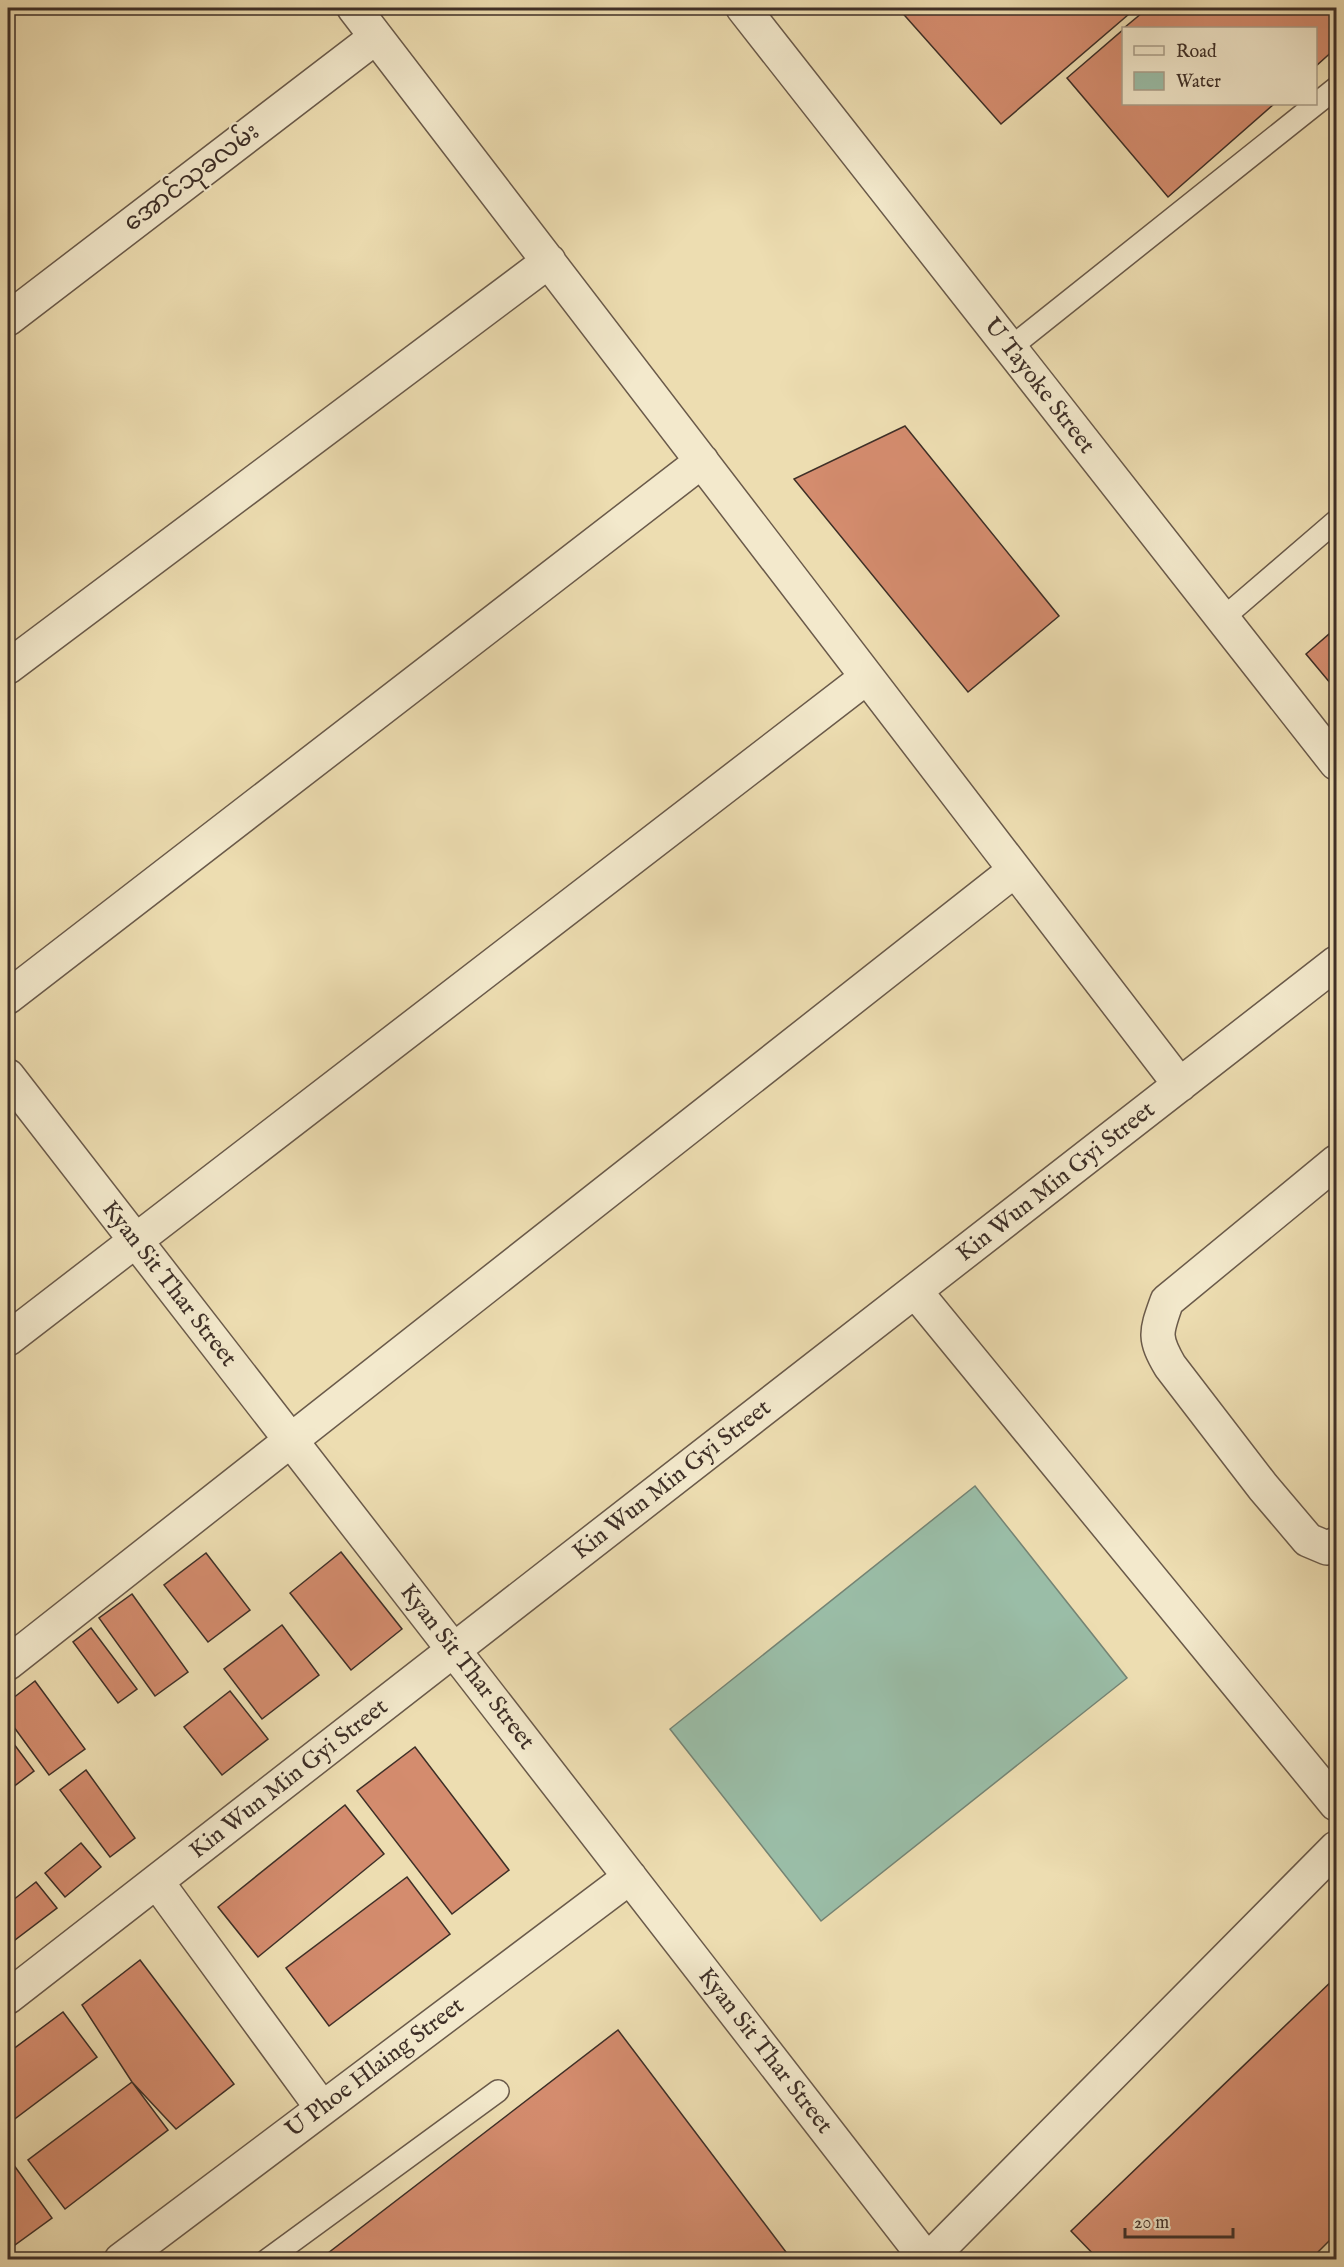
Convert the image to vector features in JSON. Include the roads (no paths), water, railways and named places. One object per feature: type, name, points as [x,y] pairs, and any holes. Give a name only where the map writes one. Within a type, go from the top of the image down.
[{"type":"street","points":[[354,8],[1180,1085]]},
{"type":"street","name":"U Tayoke Street","points":[[743,8],[1336,763]]},
{"type":"street","name":"အောင်သုခလမ်း","points":[[8,319],[376,37]]},
{"type":"street","points":[[8,667],[549,261]]},
{"type":"street","points":[[8,997],[702,461]]},
{"type":"street","points":[[8,1339],[867,677]]},
{"type":"street","points":[[8,1663],[1015,870]]},
{"type":"street","name":"Kin Wun Min Gyi Street","points":[[8,1997],[1336,963]]},
{"type":"street","name":"Kyan Sit Thar Street","points":[[8,1076],[927,2259]]},
{"type":"street","points":[[1336,1162],[1167,1301],[1157,1330],[1159,1348],[1170,1366],[1308,1540],[1327,1548],[1336,1544]]},
{"type":"street","points":[[915,1291],[1336,1804]]},
{"type":"street","points":[[927,2259],[1336,1848]]},
{"type":"street","name":"U Phoe Hlaing Street","points":[[123,2259],[630,1877]]},
{"type":"street","points":[[157,1882],[322,2108]]},
{"type":"lane","points":[[1317,103],[1336,88]]},
{"type":"lane","points":[[1010,348],[1315,105]]},
{"type":"lane","points":[[1222,619],[1336,521]]},
{"type":"lane","points":[[267,2259],[498,2091]]},
{"type":"water","points":[[975,1486],[1127,1678],[821,1921],[670,1729]]}]
